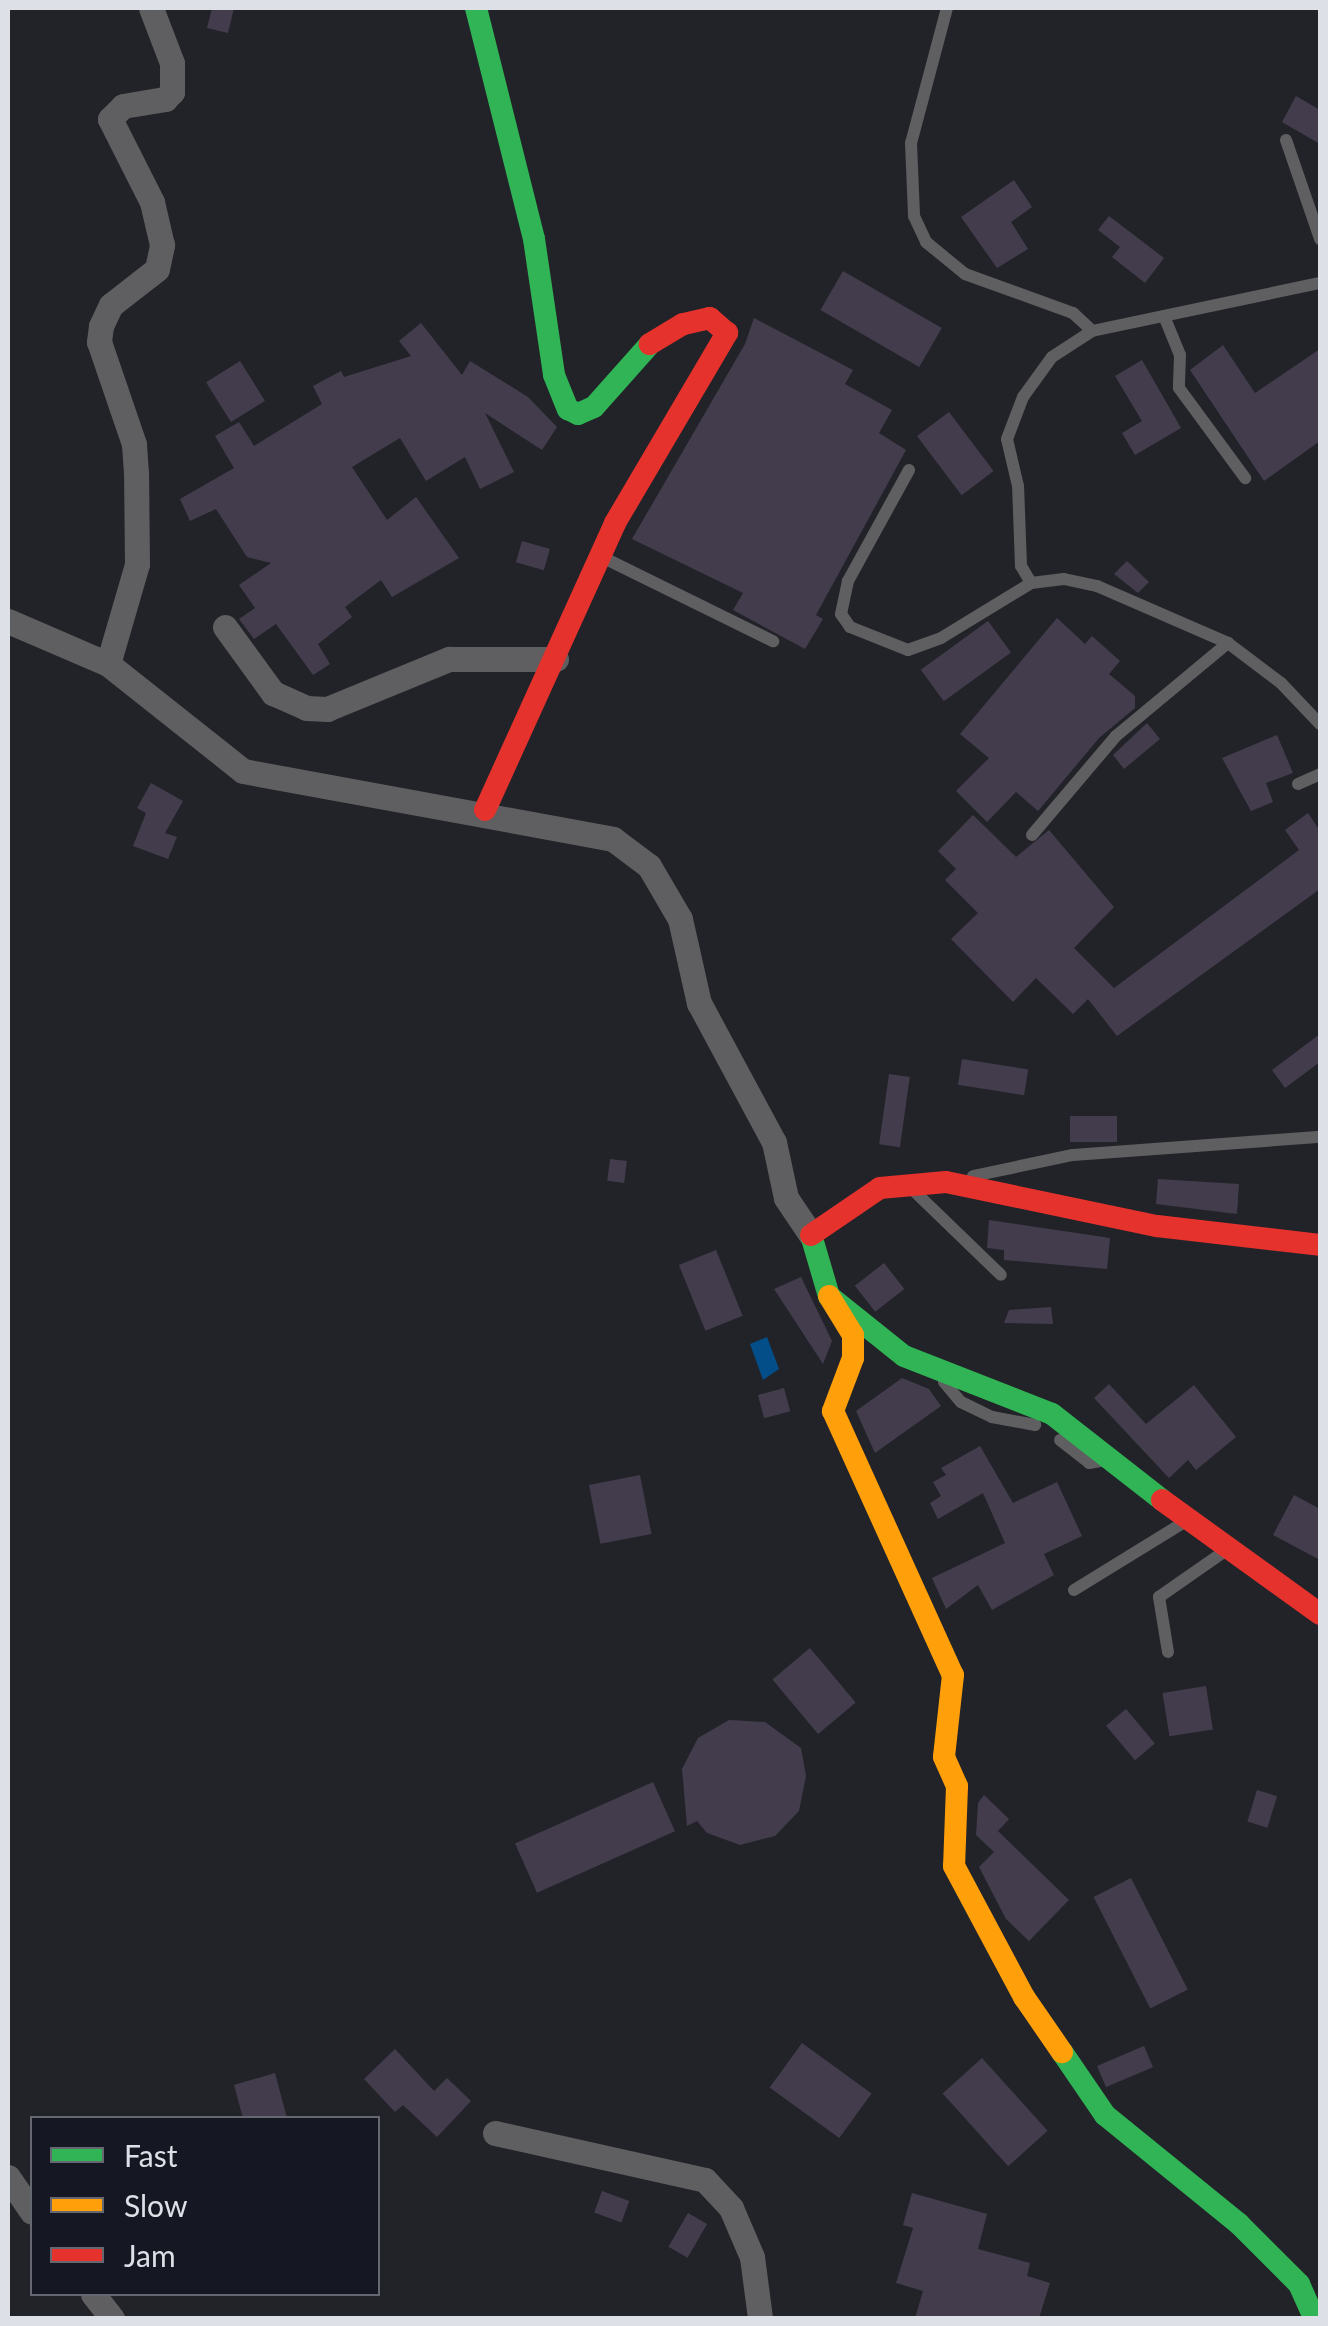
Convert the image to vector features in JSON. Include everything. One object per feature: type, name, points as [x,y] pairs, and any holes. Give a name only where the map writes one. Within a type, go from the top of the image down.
[{"type":"street","points":[[108,664],[136,564],[136,473],[134,444],[99,342],[101,326],[111,305],[157,270],[162,245],[152,202],[110,119],[123,106],[165,99],[172,92],[172,63],[152,8]]},
{"type":"street","points":[[476,8],[534,239],[554,375],[568,409],[584,413],[594,406],[636,354],[683,324],[710,318],[727,333],[600,556],[486,810]]},
{"type":"street","points":[[8,621],[108,664],[243,770],[486,810],[613,839],[649,866],[680,919],[699,1003],[774,1142],[786,1198],[811,1235],[829,1296],[853,1335],[853,1358],[833,1411],[953,1675],[944,1758],[957,1786],[954,1866],[1024,1997],[1105,2115],[1239,2224],[1299,2284],[1314,2318]]},
{"type":"street","points":[[225,627],[273,693],[306,708],[327,709],[449,659],[556,659]]},
{"type":"street","points":[[811,1235],[880,1188],[946,1182],[1157,1226],[1320,1245]]},
{"type":"street","points":[[829,1296],[904,1356],[1052,1414],[1185,1521],[1320,1614]]},
{"type":"street","points":[[496,2133],[705,2180],[731,2208],[752,2257],[760,2318]]},
{"type":"street","points":[[8,2177],[30,2209]]},
{"type":"street","points":[[96,2296],[112,2318]]},
{"type":"lane","points":[[947,8],[911,143],[914,216],[926,242],[965,274],[1073,314],[1092,331]]},
{"type":"lane","points":[[1286,140],[1320,239]]},
{"type":"lane","points":[[1031,582],[1021,566],[1018,486],[1006,440],[1023,397],[1045,366],[1092,331],[1320,283]]},
{"type":"lane","points":[[1164,316],[1180,355],[1179,388],[1245,478]]},
{"type":"lane","points":[[909,470],[848,581],[844,623],[878,644],[908,650],[941,638],[1031,582],[1097,586],[1228,643],[1282,683],[1320,724]]},
{"type":"lane","points":[[600,556],[773,641]]},
{"type":"lane","points":[[1032,835],[1116,736],[1228,643]]},
{"type":"lane","points":[[1298,784],[1320,774]]},
{"type":"lane","points":[[946,1182],[1073,1155],[1320,1137]]},
{"type":"lane","points":[[908,1185],[1002,1275]]},
{"type":"lane","points":[[1074,1590],[1185,1521]]},
{"type":"lane","points":[[1168,1652],[1158,1610],[1164,1588],[1226,1550]]},
{"type":"water","points":[[767,1337],[779,1369],[763,1380],[750,1344]]},
{"type":"building","points":[[212,8],[234,8],[228,33],[207,28]]},
{"type":"building","points":[[1296,96],[1320,110],[1320,144],[1282,122]]},
{"type":"building","points":[[1014,180],[1032,207],[1011,222],[1028,249],[997,268],[961,217]]},
{"type":"building","points":[[1109,216],[1164,258],[1145,283],[1112,257],[1120,247],[1098,230]]},
{"type":"building","points":[[843,271],[942,328],[919,367],[820,310]]},
{"type":"building","points":[[754,318],[853,370],[845,384],[892,410],[879,433],[906,450],[816,615],[823,619],[805,649],[733,610],[743,593],[632,539],[745,344]]},
{"type":"building","points":[[421,323],[462,375],[470,361],[528,397],[557,427],[542,450],[485,413],[514,472],[480,489],[465,457],[426,481],[400,438],[352,467],[387,520],[416,497],[459,558],[392,597],[381,580],[345,607],[352,617],[318,644],[330,664],[313,675],[276,624],[254,639],[239,619],[255,608],[239,585],[271,563],[247,557],[216,509],[190,521],[180,499],[234,468],[215,436],[239,422],[254,446],[322,404],[313,386],[341,371],[344,377],[411,356],[399,341]]},
{"type":"building","points":[[1223,345],[1255,393],[1320,349],[1320,441],[1264,481],[1190,370]]},
{"type":"building","points":[[1142,360],[1181,428],[1135,455],[1122,433],[1142,421],[1115,376]]},
{"type":"building","points":[[240,361],[265,401],[231,422],[206,382]]},
{"type":"building","points":[[949,412],[994,471],[962,495],[917,436]]},
{"type":"building","points":[[522,541],[550,549],[544,570],[516,562]]},
{"type":"building","points":[[1127,561],[1149,582],[1138,593],[1114,574]]},
{"type":"building","points":[[1057,618],[1085,644],[1092,636],[1120,661],[1109,674],[1135,696],[1135,708],[1099,738],[1038,811],[1016,792],[987,822],[956,791],[989,758],[960,734]]},
{"type":"building","points":[[988,621],[1011,653],[944,701],[921,670]]},
{"type":"building","points":[[1147,723],[1160,739],[1124,769],[1113,755]]},
{"type":"building","points":[[1277,735],[1293,773],[1266,783],[1273,802],[1251,811],[1222,758]]},
{"type":"building","points":[[151,783],[183,801],[165,833],[177,837],[168,859],[133,846],[146,813],[137,808]]},
{"type":"building","points":[[1308,813],[1320,831],[1320,889],[1117,1036],[1088,999],[1073,1014],[1036,978],[1013,1002],[951,939],[978,913],[945,880],[956,869],[938,851],[973,815],[1016,857],[1049,830],[1114,907],[1074,948],[1114,988],[1299,850],[1285,830]]},
{"type":"building","points":[[1320,1034],[1320,1062],[1285,1088],[1272,1070]]},
{"type":"building","points":[[962,1059],[1028,1069],[1024,1095],[958,1085]]},
{"type":"building","points":[[889,1074],[910,1077],[900,1147],[879,1144]]},
{"type":"building","points":[[1070,1116],[1117,1116],[1117,1142],[1070,1142]]},
{"type":"building","points":[[610,1159],[627,1161],[624,1183],[607,1181]]},
{"type":"building","points":[[1158,1179],[1239,1184],[1237,1214],[1156,1204]]},
{"type":"building","points":[[989,1220],[1110,1238],[1107,1269],[1004,1260],[1004,1250],[987,1248]]},
{"type":"building","points":[[716,1250],[743,1316],[706,1331],[679,1265]]},
{"type":"building","points":[[884,1263],[904,1289],[875,1312],[855,1286]]},
{"type":"building","points":[[801,1277],[832,1341],[823,1364],[774,1289]]},
{"type":"building","points":[[1051,1307],[1053,1324],[1004,1323],[1009,1310]]},
{"type":"building","points":[[902,1378],[929,1389],[941,1406],[875,1453],[856,1411]]},
{"type":"building","points":[[1109,1384],[1146,1424],[1194,1385],[1236,1437],[1196,1470],[1188,1460],[1169,1478],[1094,1398]]},
{"type":"building","points":[[784,1388],[790,1411],[764,1418],[758,1395]]},
{"type":"building","points":[[980,1446],[1013,1503],[1057,1482],[1082,1536],[1044,1554],[1054,1575],[992,1610],[978,1585],[946,1609],[932,1578],[1005,1543],[983,1493],[938,1519],[930,1503],[941,1496],[933,1482],[946,1475],[941,1468]]},
{"type":"building","points":[[640,1475],[651,1534],[600,1544],[589,1485]]},
{"type":"building","points":[[1294,1495],[1320,1509],[1320,1560],[1273,1535]]},
{"type":"building","points":[[810,1648],[856,1702],[818,1734],[772,1679]]},
{"type":"building","points":[[1206,1686],[1213,1729],[1169,1736],[1163,1693]]},
{"type":"building","points":[[1126,1709],[1155,1743],[1135,1760],[1106,1726]]},
{"type":"building","points":[[729,1720],[765,1722],[801,1748],[806,1776],[799,1811],[775,1836],[740,1845],[707,1833],[697,1821],[687,1826],[682,1769],[698,1738]]},
{"type":"building","points":[[653,1782],[675,1831],[537,1893],[515,1843]]},
{"type":"building","points":[[1257,1790],[1277,1796],[1267,1828],[1247,1822]]},
{"type":"building","points":[[984,1795],[1009,1819],[998,1831],[1069,1900],[1029,1941],[1006,1919],[979,1867],[994,1852],[976,1835],[978,1803]]},
{"type":"building","points":[[1131,1878],[1188,1989],[1150,2008],[1094,1897]]},
{"type":"building","points":[[802,2043],[872,2094],[839,2138],[770,2087]]},
{"type":"building","points":[[1144,2046],[1153,2067],[1106,2087],[1097,2066]]},
{"type":"building","points":[[395,2049],[434,2091],[447,2078],[471,2101],[437,2137],[403,2105],[395,2112],[364,2079]]},
{"type":"building","points":[[982,2058],[1048,2131],[1008,2166],[943,2093]]},
{"type":"building","points":[[275,2073],[286,2116],[242,2116],[234,2085]]},
{"type":"building","points":[[602,2191],[629,2201],[621,2223],[594,2213]]},
{"type":"building","points":[[912,2193],[987,2214],[978,2249],[1030,2263],[1027,2276],[1050,2283],[1039,2318],[915,2318],[923,2291],[896,2283],[913,2228],[903,2225]]},
{"type":"building","points":[[688,2213],[707,2224],[688,2258],[669,2247]]},
{"type":"traffic: fast","points":[[476,8],[534,239],[554,375],[568,409],[578,414],[594,407],[650,344]]},
{"type":"traffic: fast","points":[[811,1235],[829,1296],[904,1356],[1052,1414],[1162,1500]]},
{"type":"traffic: fast","points":[[1062,2052],[1105,2115],[1239,2224],[1299,2284],[1314,2318]]},
{"type":"traffic: slow","points":[[829,1296],[853,1335],[853,1358],[833,1411],[953,1675],[944,1757],[957,1786],[954,1866],[1024,1997],[1062,2052]]},
{"type":"traffic: jam","points":[[485,810],[615,523],[727,333],[710,318],[683,324],[650,344]]},
{"type":"traffic: jam","points":[[811,1235],[880,1188],[946,1182],[1157,1226],[1320,1245]]},
{"type":"traffic: jam","points":[[1162,1500],[1320,1614]]}]
